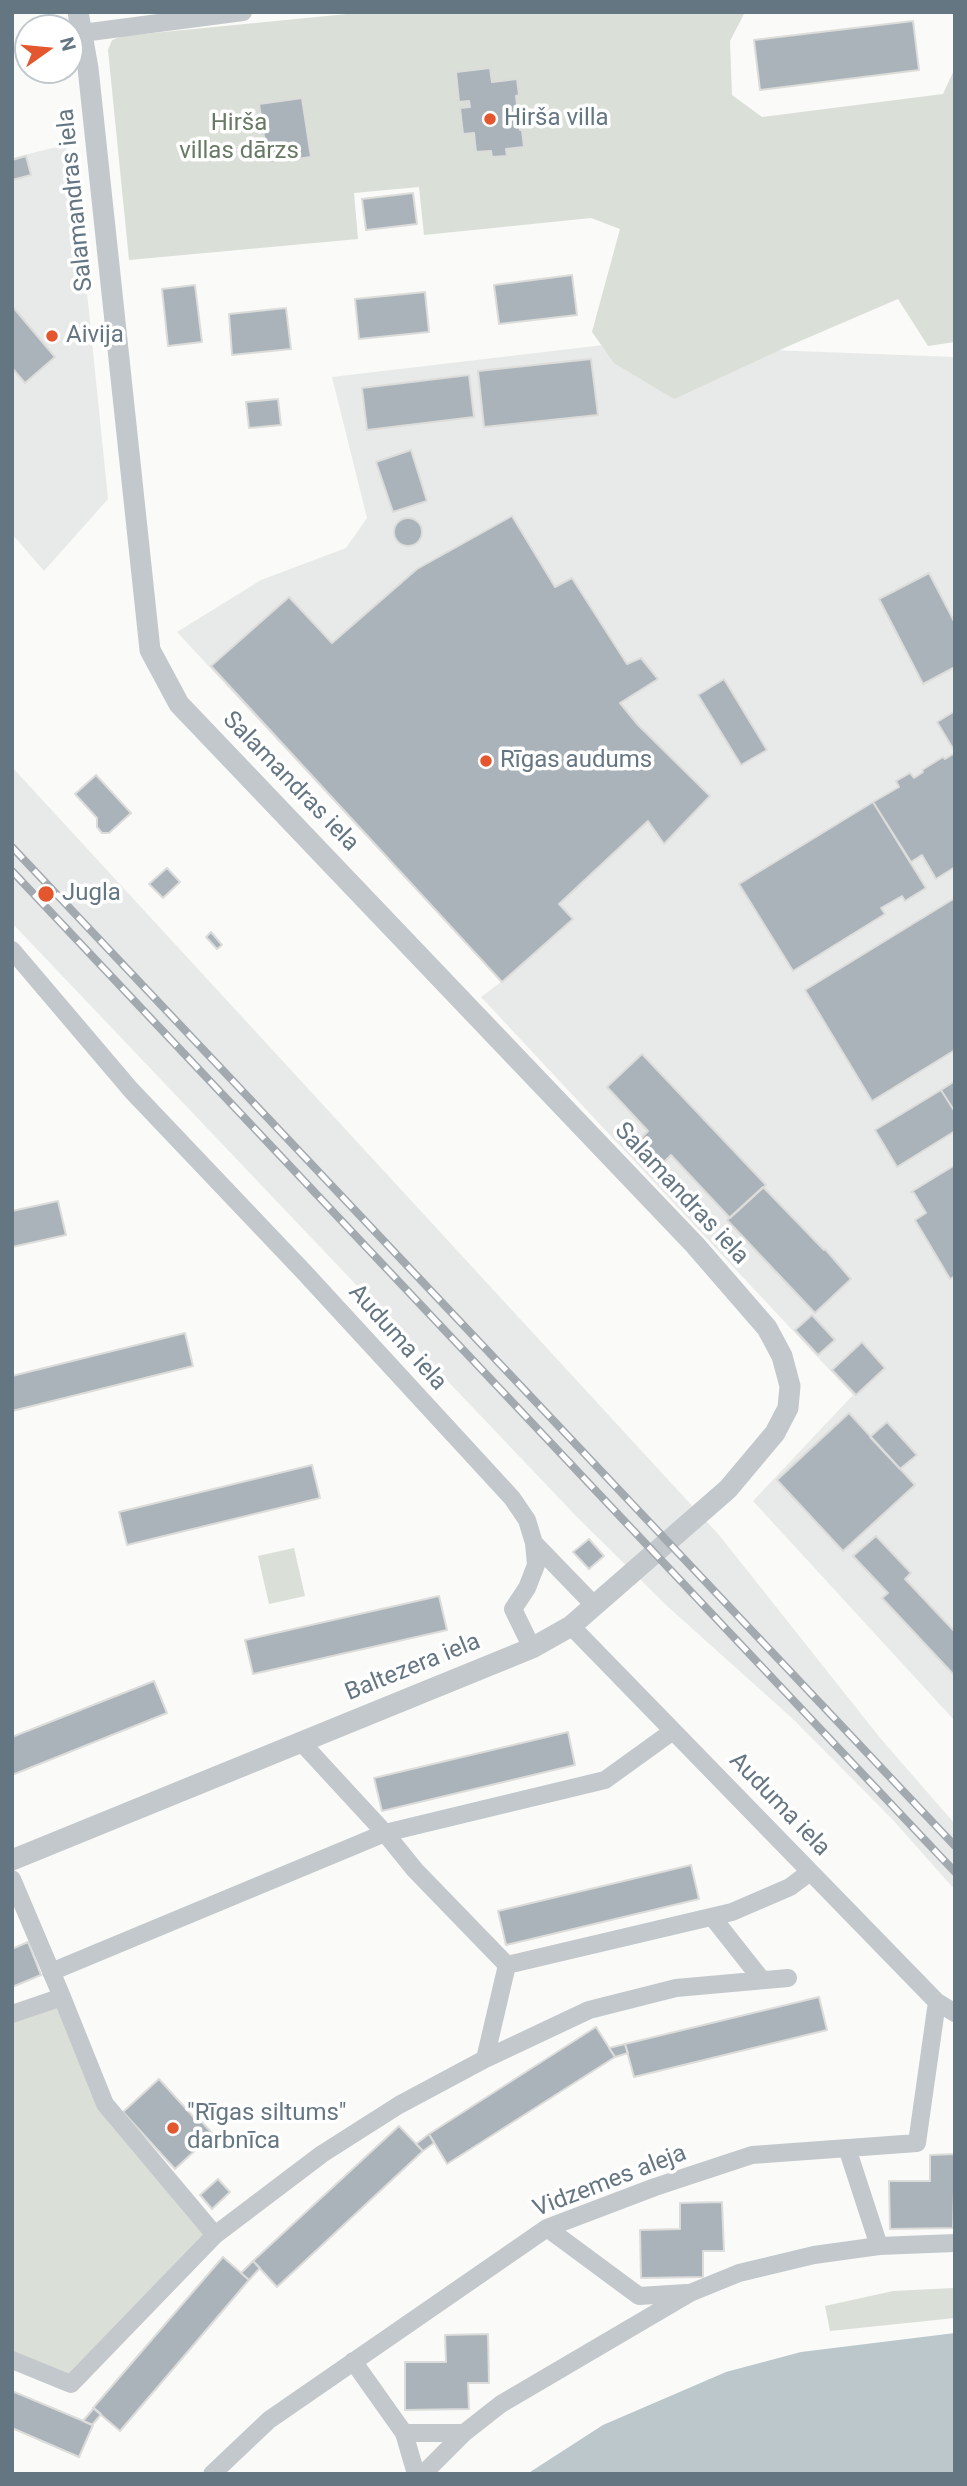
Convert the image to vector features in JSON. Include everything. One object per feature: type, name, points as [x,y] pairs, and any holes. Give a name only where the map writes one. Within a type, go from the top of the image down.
[{"type":"street","points":[[84,23],[243,12]]},
{"type":"street","name":"Salamandras iela","points":[[84,58],[150,650],[179,704],[695,1245],[767,1328],[782,1356],[790,1386],[788,1408],[775,1433]]},
{"type":"street","name":"Auduma iela","points":[[12,950],[131,1090],[304,1272],[512,1498],[527,1520],[537,1565],[527,1588],[513,1609],[532,1648]]},
{"type":"street","name":"Baltezera iela","points":[[12,1860],[532,1648],[571,1626],[729,1489],[775,1433]]},
{"type":"street","points":[[534,1543],[594,1605]]},
{"type":"street","name":"Auduma iela","points":[[571,1626],[937,2002],[955,2013]]},
{"type":"street","points":[[51,1972],[385,1833],[605,1780],[673,1731]]},
{"type":"street","points":[[301,1742],[385,1833],[415,1870],[507,1965]]},
{"type":"street","points":[[507,1965],[713,1918],[790,1887],[810,1872]]},
{"type":"street","points":[[12,1879],[104,2104],[215,2235]]},
{"type":"street","points":[[713,1918],[762,1980]]},
{"type":"street","points":[[485,2059],[507,1965]]},
{"type":"street","points":[[12,2360],[71,2384],[215,2235],[322,2154],[399,2105],[485,2059],[589,2010],[676,1989],[788,1978]]},
{"type":"street","points":[[12,2014],[62,1997]]},
{"type":"street","name":"Vidzemes aleja","points":[[212,2474],[269,2420],[547,2228],[655,2187],[752,2155],[917,2143],[937,2002]]},
{"type":"street","points":[[847,2148],[878,2246]]},
{"type":"street","points":[[547,2228],[639,2296],[690,2293]]},
{"type":"street","points":[[424,2474],[464,2433],[501,2404],[690,2293],[738,2273],[814,2255],[878,2246],[955,2243]]},
{"type":"street","points":[[353,2361],[404,2432],[416,2474]]},
{"type":"street","points":[[404,2432],[464,2433]]},
{"type":"shaded area","name":"Aivija","points":[[65,145],[75,174],[108,499],[44,571],[12,534],[12,158]]},
{"type":"shaded area","points":[[612,344],[955,357],[955,1721],[753,1501],[853,1395],[481,997],[501,982],[177,632],[261,580],[346,548],[367,518],[332,377]]},
{"type":"shaded area","name":"Jugla","points":[[12,767],[719,1535],[881,1739],[955,1824],[955,1890],[892,1819],[793,1719],[667,1606],[576,1516],[12,923]]},
{"type":"shaded area","points":[[955,2333],[955,2474],[527,2474],[603,2425],[726,2372],[801,2352]]},
{"type":"green space","name":"Hirša villas dārzs","points":[[368,12],[745,12],[730,41],[732,95],[762,117],[943,94],[955,68],[955,342],[928,346],[898,299],[674,399],[614,363],[592,332],[620,229],[591,218],[424,235],[419,187],[354,193],[358,239],[129,260],[108,50],[112,40],[122,36]]},
{"type":"green space","points":[[294,1548],[305,1596],[269,1604],[258,1556]]},
{"type":"green space","points":[[57,2006],[101,2110],[207,2236],[69,2376],[12,2352],[12,2021]]},
{"type":"green space","points":[[955,2288],[955,2318],[830,2331],[825,2306],[893,2291]]},
{"type":"building","points":[[913,21],[919,70],[760,90],[754,40]]},
{"type":"building","name":"Hirša villa","points":[[490,68],[492,82],[517,79],[519,95],[516,96],[524,147],[506,149],[507,156],[492,157],[491,151],[476,152],[474,133],[463,134],[460,108],[470,107],[469,101],[459,102],[456,72]]},
{"type":"building","points":[[302,98],[311,157],[268,163],[259,104]]},
{"type":"building","points":[[26,156],[31,175],[12,180],[12,160]]},
{"type":"building","points":[[413,193],[417,224],[366,230],[362,199]]},
{"type":"building","points":[[572,275],[577,315],[499,324],[494,285]]},
{"type":"building","points":[[195,285],[202,342],[168,346],[162,289]]},
{"type":"building","points":[[425,292],[429,332],[359,339],[355,299]]},
{"type":"building","points":[[12,306],[55,357],[25,383],[12,368]]},
{"type":"building","points":[[286,308],[291,349],[232,355],[229,314]]},
{"type":"building","points":[[591,359],[598,415],[484,427],[478,371]]},
{"type":"building","points":[[469,375],[474,417],[367,430],[362,388]]},
{"type":"building","points":[[278,399],[281,425],[249,428],[246,402]]},
{"type":"building","points":[[411,450],[427,501],[393,512],[376,462]]},
{"type":"building","name":"Rīgas audums","points":[[512,516],[555,587],[572,578],[627,664],[641,658],[658,679],[620,703],[638,725],[710,796],[664,844],[648,821],[559,904],[573,919],[502,982],[211,666],[289,597],[332,643],[417,569]]},
{"type":"building","points":[[408,518],[418,522],[422,532],[418,542],[408,546],[398,542],[394,532],[398,522]]},
{"type":"building","points":[[929,573],[955,623],[955,667],[923,684],[879,599]]},
{"type":"building","points":[[724,679],[767,750],[741,765],[698,695]]},
{"type":"building","points":[[955,711],[955,752],[937,722]]},
{"type":"building","points":[[955,753],[955,867],[936,879],[922,855],[911,862],[873,802],[899,787],[896,781],[910,773],[914,778],[943,757],[945,759]]},
{"type":"building","points":[[96,775],[131,813],[109,833],[102,833],[97,827],[97,818],[75,794]]},
{"type":"building","points":[[873,802],[926,888],[905,901],[902,896],[881,908],[885,914],[793,971],[739,884]]},
{"type":"building","points":[[167,868],[180,882],[163,898],[149,884]]},
{"type":"building","points":[[955,898],[955,1050],[872,1101],[805,990]]},
{"type":"building","points":[[211,932],[222,945],[217,949],[206,937]]},
{"type":"building","points":[[642,1054],[766,1185],[730,1218],[671,1155],[656,1170],[633,1147],[648,1131],[607,1087]]},
{"type":"building","points":[[955,1081],[955,1112],[941,1090]]},
{"type":"building","points":[[941,1090],[955,1112],[955,1131],[897,1167],[875,1130]]},
{"type":"building","points":[[955,1165],[955,1276],[950,1279],[915,1220],[926,1213],[911,1192]]},
{"type":"building","points":[[763,1187],[851,1279],[815,1313],[727,1220]]},
{"type":"building","points":[[58,1201],[66,1235],[12,1247],[12,1211]]},
{"type":"building","points":[[812,1315],[835,1340],[818,1355],[795,1330]]},
{"type":"building","points":[[185,1333],[193,1366],[12,1411],[12,1376]]},
{"type":"building","points":[[862,1342],[885,1368],[856,1395],[832,1370]]},
{"type":"building","points":[[849,1413],[915,1485],[843,1551],[777,1480]]},
{"type":"building","points":[[887,1422],[917,1455],[900,1469],[870,1437]]},
{"type":"building","points":[[312,1465],[320,1498],[127,1545],[119,1512]]},
{"type":"building","points":[[876,1536],[911,1573],[905,1579],[955,1632],[955,1676],[882,1598],[888,1593],[853,1556]]},
{"type":"building","points":[[589,1539],[604,1556],[589,1569],[573,1552]]},
{"type":"building","points":[[439,1596],[447,1630],[253,1674],[245,1640]]},
{"type":"building","points":[[154,1681],[167,1713],[12,1775],[12,1737]]},
{"type":"building","points":[[568,1732],[575,1765],[382,1811],[374,1778]]},
{"type":"building","points":[[691,1865],[699,1899],[506,1945],[498,1911]]},
{"type":"building","points":[[28,1942],[41,1975],[12,1987],[12,1949]]},
{"type":"building","points":[[819,1997],[827,2030],[634,2077],[625,2044]]},
{"type":"building","points":[[596,2027],[615,2057],[447,2164],[429,2134]]},
{"type":"building","points":[[625,2044],[628,2053],[615,2057],[609,2048]]},
{"type":"building","name":"\"Rīgas siltums\" darbnīca","points":[[159,2079],[198,2122],[200,2120],[213,2134],[175,2169],[123,2112]]},
{"type":"building","points":[[399,2126],[423,2151],[277,2287],[253,2261]]},
{"type":"building","points":[[429,2134],[434,2143],[423,2151],[416,2144]]},
{"type":"building","points":[[955,2154],[953,2228],[890,2229],[889,2181],[930,2181],[930,2155]]},
{"type":"building","points":[[218,2179],[230,2192],[212,2209],[200,2195]]},
{"type":"building","points":[[722,2202],[724,2251],[703,2251],[703,2277],[641,2278],[640,2230],[680,2229],[680,2203]]},
{"type":"building","points":[[223,2257],[249,2280],[120,2431],[93,2408]]},
{"type":"building","points":[[253,2261],[260,2268],[249,2280],[241,2273]]},
{"type":"building","points":[[488,2334],[489,2383],[468,2383],[469,2409],[405,2410],[405,2362],[446,2362],[445,2335]]},
{"type":"building","points":[[12,2391],[93,2425],[79,2457],[12,2428]]},
{"type":"building","points":[[94,2408],[101,2414],[92,2425],[83,2421]]},
{"type":"railway","points":[[12,847],[955,1846]]},
{"type":"railway","points":[[12,871],[955,1872]]},
{"type":"place","name":"Hirša villa","points":[[490,119]]},
{"type":"place","name":"Aivija","points":[[52,336]]},
{"type":"place","name":"Rīgas audums","points":[[486,761]]},
{"type":"place","name":"Jugla","points":[[46,894]]},
{"type":"place","name":"\"Rīgas siltums\" darbnīca","points":[[173,2128]]}]
